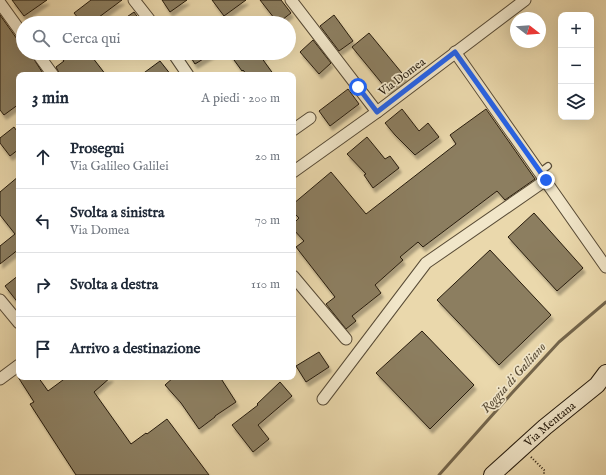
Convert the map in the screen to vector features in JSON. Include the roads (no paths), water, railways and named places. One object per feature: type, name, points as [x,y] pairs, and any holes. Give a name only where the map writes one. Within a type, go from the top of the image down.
[{"type":"street","points":[[134,0],[147,16]]},
{"type":"street","points":[[291,0],[377,112]]},
{"type":"street","name":"Via Domea","points":[[296,170],[377,112],[525,0]]},
{"type":"street","points":[[0,3],[16,25]]},
{"type":"street","points":[[455,52],[545,172],[606,267]]},
{"type":"street","points":[[41,60],[51,72]]},
{"type":"street","points":[[178,60],[186,72]]},
{"type":"street","points":[[296,128],[310,118]]},
{"type":"street","points":[[323,399],[426,263],[545,172]]},
{"type":"street","points":[[296,280],[346,339]]},
{"type":"street","points":[[0,300],[16,319]]},
{"type":"street","points":[[0,378],[16,367]]},
{"type":"street","name":"Via Mentana","points":[[492,475],[545,427],[597,385],[606,373]]},
{"type":"waterway","name":"Roggia di Galliano","points":[[439,475],[559,342],[606,302]]}]
